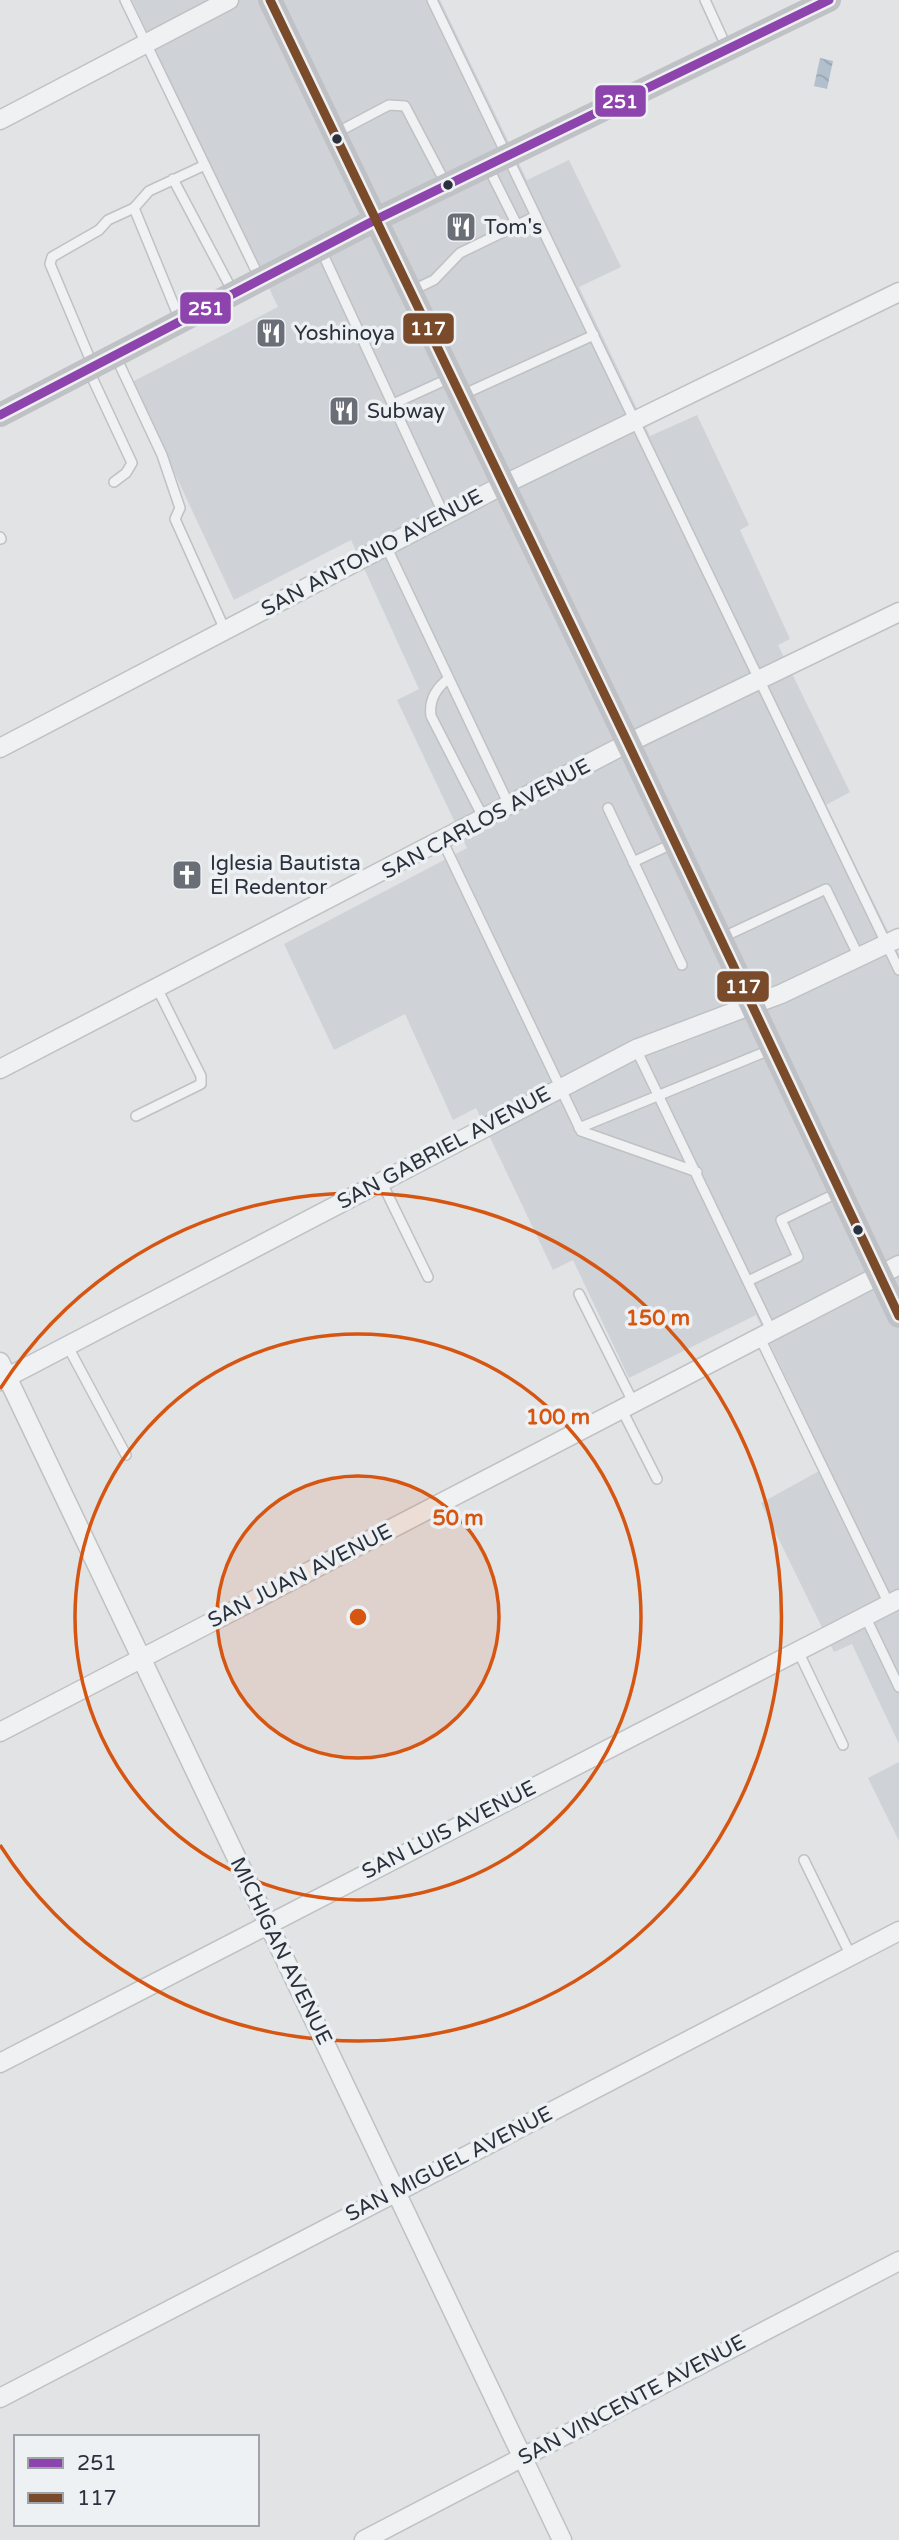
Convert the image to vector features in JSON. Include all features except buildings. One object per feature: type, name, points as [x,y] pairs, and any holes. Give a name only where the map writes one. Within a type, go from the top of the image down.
[{"type":"main road","points":[[270,0],[628,743],[840,1192],[889,1270],[899,1316]]},
{"type":"main road","points":[[0,415],[375,220],[830,0]]},
{"type":"street","points":[[0,120],[229,0]]},
{"type":"street","name":"SAN ANTONIO AVENUE","points":[[0,748],[503,485],[899,292]]},
{"type":"street","name":"SAN CARLOS AVENUE","points":[[0,1069],[443,842],[628,743],[899,612]]},
{"type":"street","name":"SAN GABRIEL AVENUE","points":[[2,1374],[68,1345],[636,1049],[751,1003],[781,994],[893,941]]},
{"type":"street","name":"SAN JUAN AVENUE","points":[[0,1732],[889,1270]]},
{"type":"street","name":"MICHIGAN AVENUE","points":[[2,1374],[141,1658],[562,2540]]},
{"type":"street","name":"SAN LUIS AVENUE","points":[[0,2063],[894,1601]]},
{"type":"street","name":"SAN MIGUEL AVENUE","points":[[0,2398],[899,1931]]},
{"type":"street","name":"SAN VINCENTE AVENUE","points":[[364,2540],[899,2261]]},
{"type":"lane","points":[[125,0],[260,280]]},
{"type":"lane","points":[[432,0],[498,162],[517,225]]},
{"type":"lane","points":[[705,0],[728,50]]},
{"type":"lane","points":[[334,134],[389,105],[405,106],[448,186]]},
{"type":"lane","points":[[498,162],[536,216],[760,681],[893,941],[899,970]]},
{"type":"lane","points":[[205,164],[149,191],[134,208],[108,220],[99,230],[62,249],[52,257],[50,264],[99,364],[173,482],[180,508],[174,519],[225,630]]},
{"type":"lane","points":[[173,179],[234,294]]},
{"type":"lane","points":[[134,208],[181,321]]},
{"type":"lane","points":[[410,292],[434,281],[460,253],[536,216]]},
{"type":"lane","points":[[320,249],[444,515]]},
{"type":"lane","points":[[393,404],[456,387],[594,335]]},
{"type":"lane","points":[[99,364],[132,463],[126,473],[114,482]]},
{"type":"lane","points":[[386,545],[510,807]]},
{"type":"lane","points":[[448,680],[436,692],[430,705],[431,716],[484,820]]},
{"type":"lane","points":[[607,808],[682,965]]},
{"type":"lane","points":[[443,842],[579,1128],[697,1172]]},
{"type":"lane","points":[[633,862],[674,843]]},
{"type":"lane","points":[[720,939],[826,889],[859,957]]},
{"type":"lane","points":[[136,1116],[201,1084],[201,1076],[157,988]]},
{"type":"lane","points":[[636,1049],[748,1281],[766,1335],[894,1601]]},
{"type":"lane","points":[[579,1128],[660,1094],[713,1076],[772,1049]]},
{"type":"lane","points":[[381,1181],[428,1277]]},
{"type":"lane","points":[[748,1281],[798,1257],[781,1220],[840,1192]]},
{"type":"lane","points":[[579,1294],[657,1479]]},
{"type":"lane","points":[[68,1345],[126,1455]]},
{"type":"lane","points":[[865,1616],[899,1687]]},
{"type":"lane","points":[[798,1651],[843,1745]]},
{"type":"lane","points":[[804,1860],[851,1956]]},
{"type":"shaded area","points":[[132,0],[440,0],[527,180],[569,160],[621,267],[579,287],[650,436],[697,415],[749,525],[740,530],[790,639],[778,645],[850,792],[826,805],[899,954],[899,1744],[852,1644],[834,1652],[761,1503],[828,1466],[756,1315],[629,1378],[573,1260],[553,1270],[476,1108],[453,1120],[405,1014],[334,1050],[284,944],[467,848],[397,700],[419,689],[351,540],[234,600],[132,382],[278,307]]},
{"type":"shaded area","points":[[899,1762],[899,1841],[868,1778]]},
{"type":"water","points":[[820,58],[833,61],[827,89],[814,86]]},
{"type":"transit line","name":"117","points":[[270,0],[628,743],[899,1316]]},
{"type":"transit line","name":"251","points":[[0,415],[375,220],[829,0]]},
{"type":"place","name":"Tom's","points":[[461,227]]},
{"type":"place","name":"Yoshinoya","points":[[271,333]]},
{"type":"place","name":"Subway","points":[[344,411]]},
{"type":"place","name":"Iglesia Bautista El Redentor","points":[[187,875]]}]
